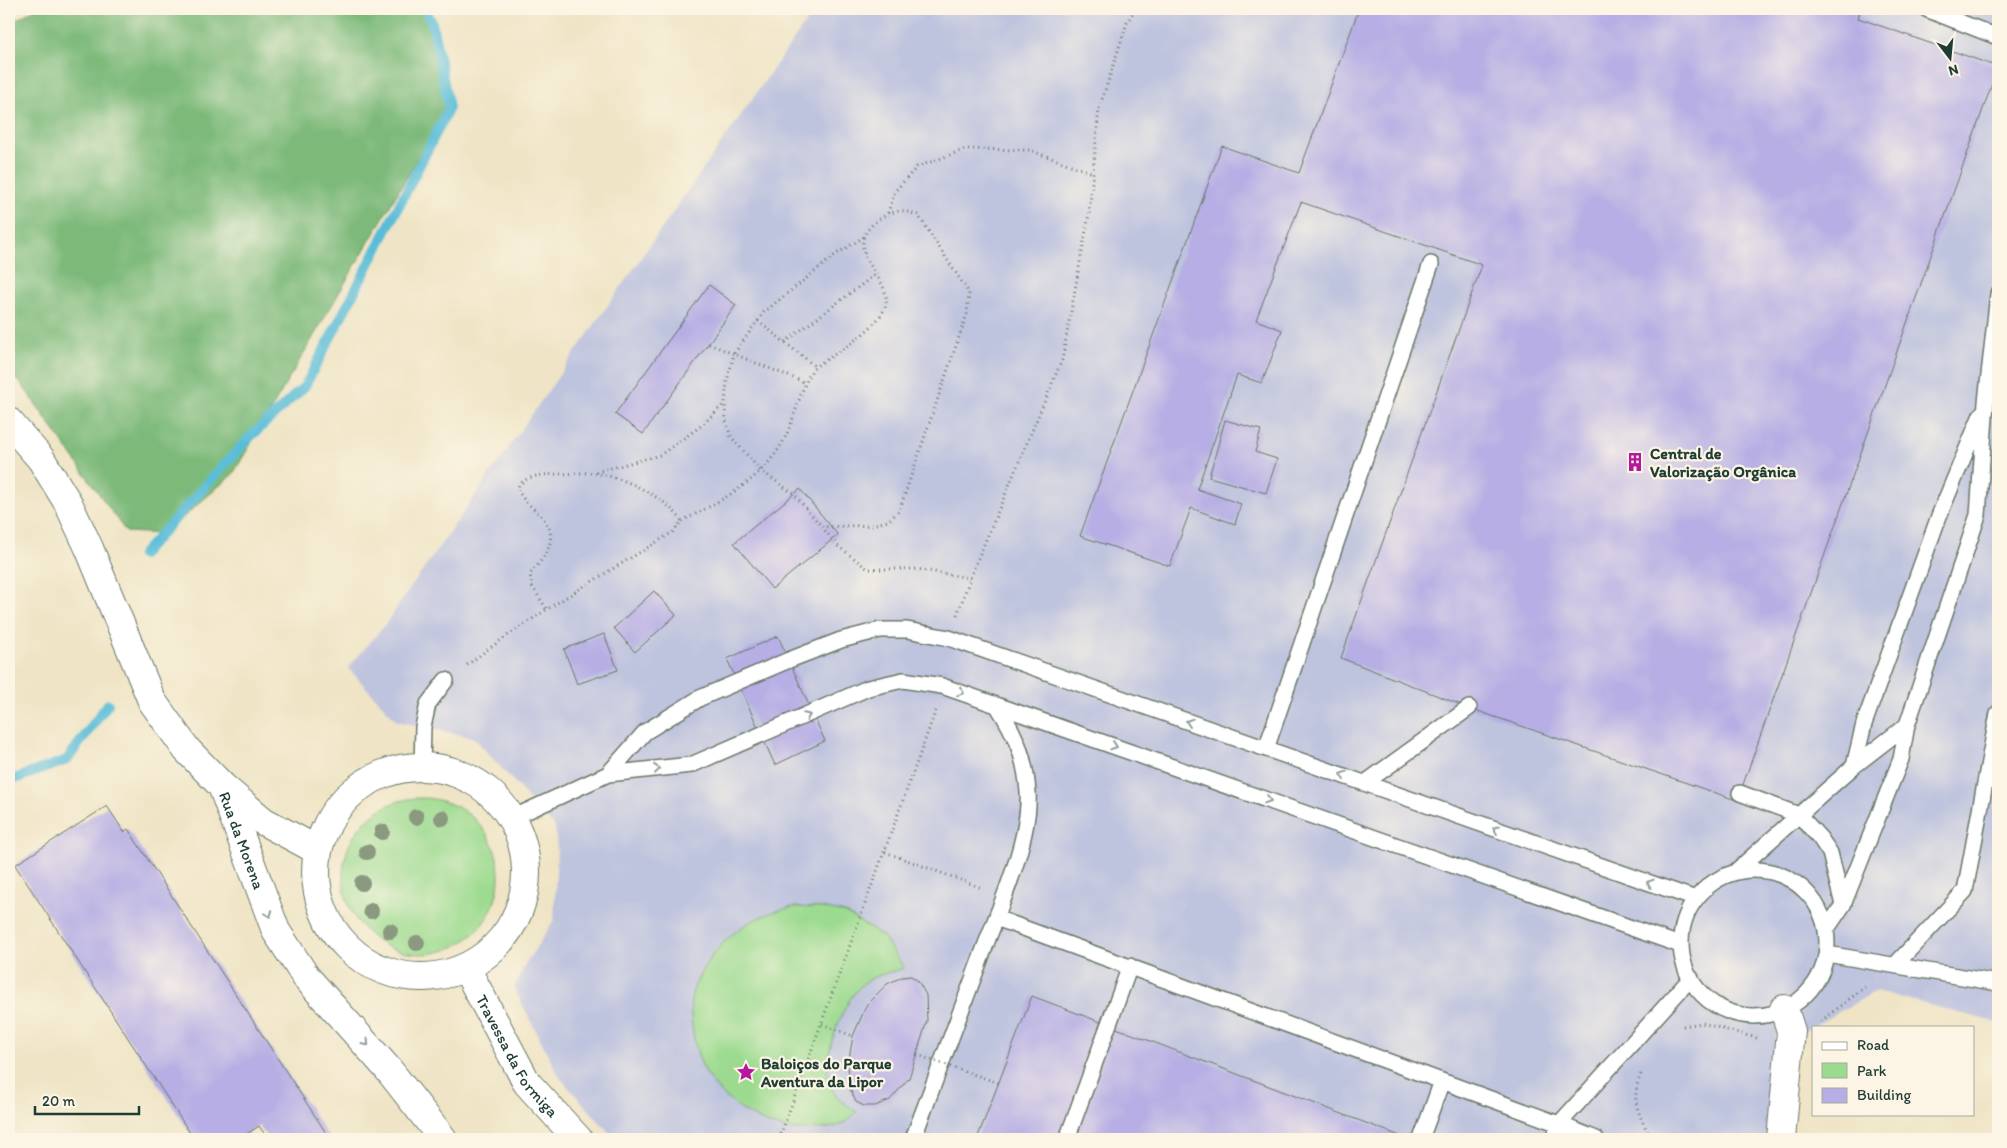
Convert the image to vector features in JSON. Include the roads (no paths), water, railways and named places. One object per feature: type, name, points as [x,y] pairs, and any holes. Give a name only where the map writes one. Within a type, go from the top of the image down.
[{"type":"street","name":"Rua da Morena","points":[[9,422],[41,459],[68,503],[90,548],[152,701],[187,750],[222,786],[276,932],[306,977],[388,1068],[443,1139]]},
{"type":"street","points":[[422,767],[458,773],[488,791],[512,818],[525,851],[526,886],[516,919],[495,948],[466,968],[434,977],[400,976],[369,965],[342,944],[324,916],[315,883],[317,850],[331,817],[355,789],[386,772],[422,767]]},
{"type":"street","points":[[222,786],[263,820],[317,850]]},
{"type":"street","name":"Travessa da Formiga","points":[[466,968],[527,1083],[578,1139]]},
{"type":"street","points":[[1781,1139],[1788,1020]]},
{"type":"lane","points":[[1926,9],[1998,37]]},
{"type":"lane","points":[[1266,749],[1431,264]]},
{"type":"lane","points":[[1826,930],[1843,905],[1901,759],[1907,724],[1978,515],[1986,402],[1998,294]]},
{"type":"lane","points":[[1854,766],[1864,724],[1939,516],[1986,402]]},
{"type":"lane","points":[[608,774],[645,732],[700,698],[840,640],[880,630],[907,630],[949,638],[1696,899]]},
{"type":"lane","points":[[422,767],[423,727],[428,704],[446,680]]},
{"type":"lane","points":[[512,818],[608,774],[690,766],[868,688],[903,680],[942,686],[997,704],[1680,945]]},
{"type":"lane","points":[[913,1139],[996,918],[1024,837],[1028,794],[1022,753],[1013,730],[997,704]]},
{"type":"lane","points":[[1365,783],[1469,708]]},
{"type":"lane","points":[[1895,965],[1965,892],[1998,713]]},
{"type":"lane","points":[[1735,872],[1759,870],[1783,876],[1803,889],[1818,907],[1826,930],[1827,954],[1819,977],[1788,1020],[1737,1015],[1715,1006],[1697,990],[1685,969],[1680,945],[1684,920],[1696,899],[1713,882],[1735,872],[1854,766],[1907,724]]},
{"type":"lane","points":[[1740,793],[1799,815],[1820,838],[1830,853],[1843,905]]},
{"type":"lane","points":[[996,918],[1596,1139]]},
{"type":"lane","points":[[1827,954],[1998,983]]},
{"type":"lane","points":[[1067,1139],[1130,966]]},
{"type":"lane","points":[[1554,1139],[1559,1124],[1691,978]]},
{"type":"lane","points":[[1421,1139],[1442,1081]]},
{"type":"waterway","points":[[142,555],[250,437],[305,386],[367,268],[449,108],[432,23],[425,9]]},
{"type":"waterway","points":[[9,781],[67,760],[108,704]]},
{"type":"place","name":"Central de Valorização Orgânica","points":[[1635,462]]},
{"type":"place","name":"Baloiços do Parque Aventura da Lipor","points":[[746,1072]]}]
